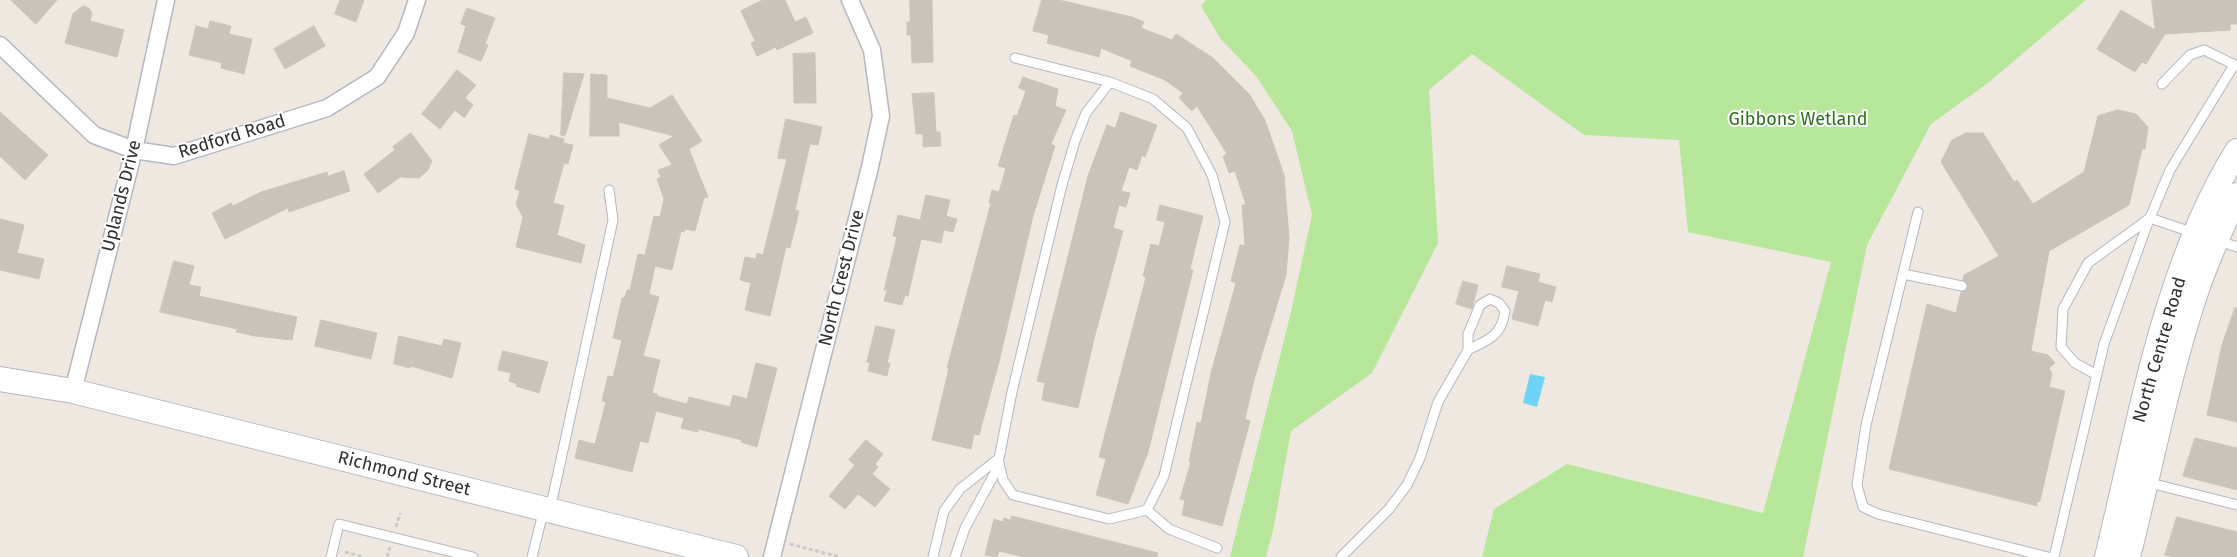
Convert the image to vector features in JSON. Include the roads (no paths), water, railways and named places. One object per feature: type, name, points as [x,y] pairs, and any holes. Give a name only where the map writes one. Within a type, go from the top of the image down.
[{"type":"main road","name":"North Centre Road","points":[[2212,239],[2222,175],[2237,152]]},
{"type":"main road","name":"North Centre Road","points":[[2128,557],[2152,369],[2173,296],[2212,239],[2237,195]]},
{"type":"main road","name":"Richmond Street","points":[[0,366],[73,391]]},
{"type":"main road","name":"Richmond Street","points":[[0,379],[73,391],[736,557]]},
{"type":"main road","name":"North Centre Road","points":[[2107,557],[2137,480]]},
{"type":"street","name":"Uplands Drive","points":[[73,391],[134,150],[166,0]]},
{"type":"street","name":"Redford Road","points":[[0,45],[94,135],[134,150],[174,156],[327,108],[376,77],[406,33],[416,0]]},
{"type":"street","name":"North Crest Drive","points":[[772,557],[870,167],[881,116],[872,50],[850,0]]},
{"type":"lane","points":[[2054,557],[2104,344],[2150,218],[2170,170],[2236,65],[2204,50],[2190,54],[2162,84]]},
{"type":"lane","points":[[1015,58],[1110,82],[1153,99],[1188,128],[1212,175],[1225,222],[1164,476],[1147,510]]},
{"type":"lane","points":[[956,557],[965,528],[997,469],[1062,185],[1086,113],[1110,82]]},
{"type":"lane","points":[[532,557],[547,510],[613,220],[609,190]]},
{"type":"lane","points":[[1918,212],[1866,425],[1856,485],[1863,507],[1878,514],[2048,557]]},
{"type":"lane","points":[[2150,218],[2212,239]]},
{"type":"lane","points":[[2097,375],[2075,363],[2061,347],[2063,309],[2088,263],[2150,218]]},
{"type":"lane","points":[[1902,274],[1962,286]]},
{"type":"lane","points":[[1341,557],[1389,510],[1407,485],[1420,458],[1438,402],[1468,350],[1468,334],[1480,305],[1490,299],[1499,303],[1505,312],[1502,325],[1494,337],[1468,350]]},
{"type":"lane","points":[[998,459],[1003,480],[1013,494],[1109,519],[1147,510]]},
{"type":"lane","points":[[933,557],[944,511],[960,489],[998,459]]},
{"type":"lane","points":[[2137,480],[2237,505]]},
{"type":"lane","points":[[1147,510],[1169,529],[1217,548]]},
{"type":"lane","points":[[331,557],[339,524],[473,557]]},
{"type":"water","points":[[1530,374],[1545,377],[1537,407],[1523,403]]},
{"type":"park label","name":"Gibbons Wetland","points":[[1798,120]]}]
